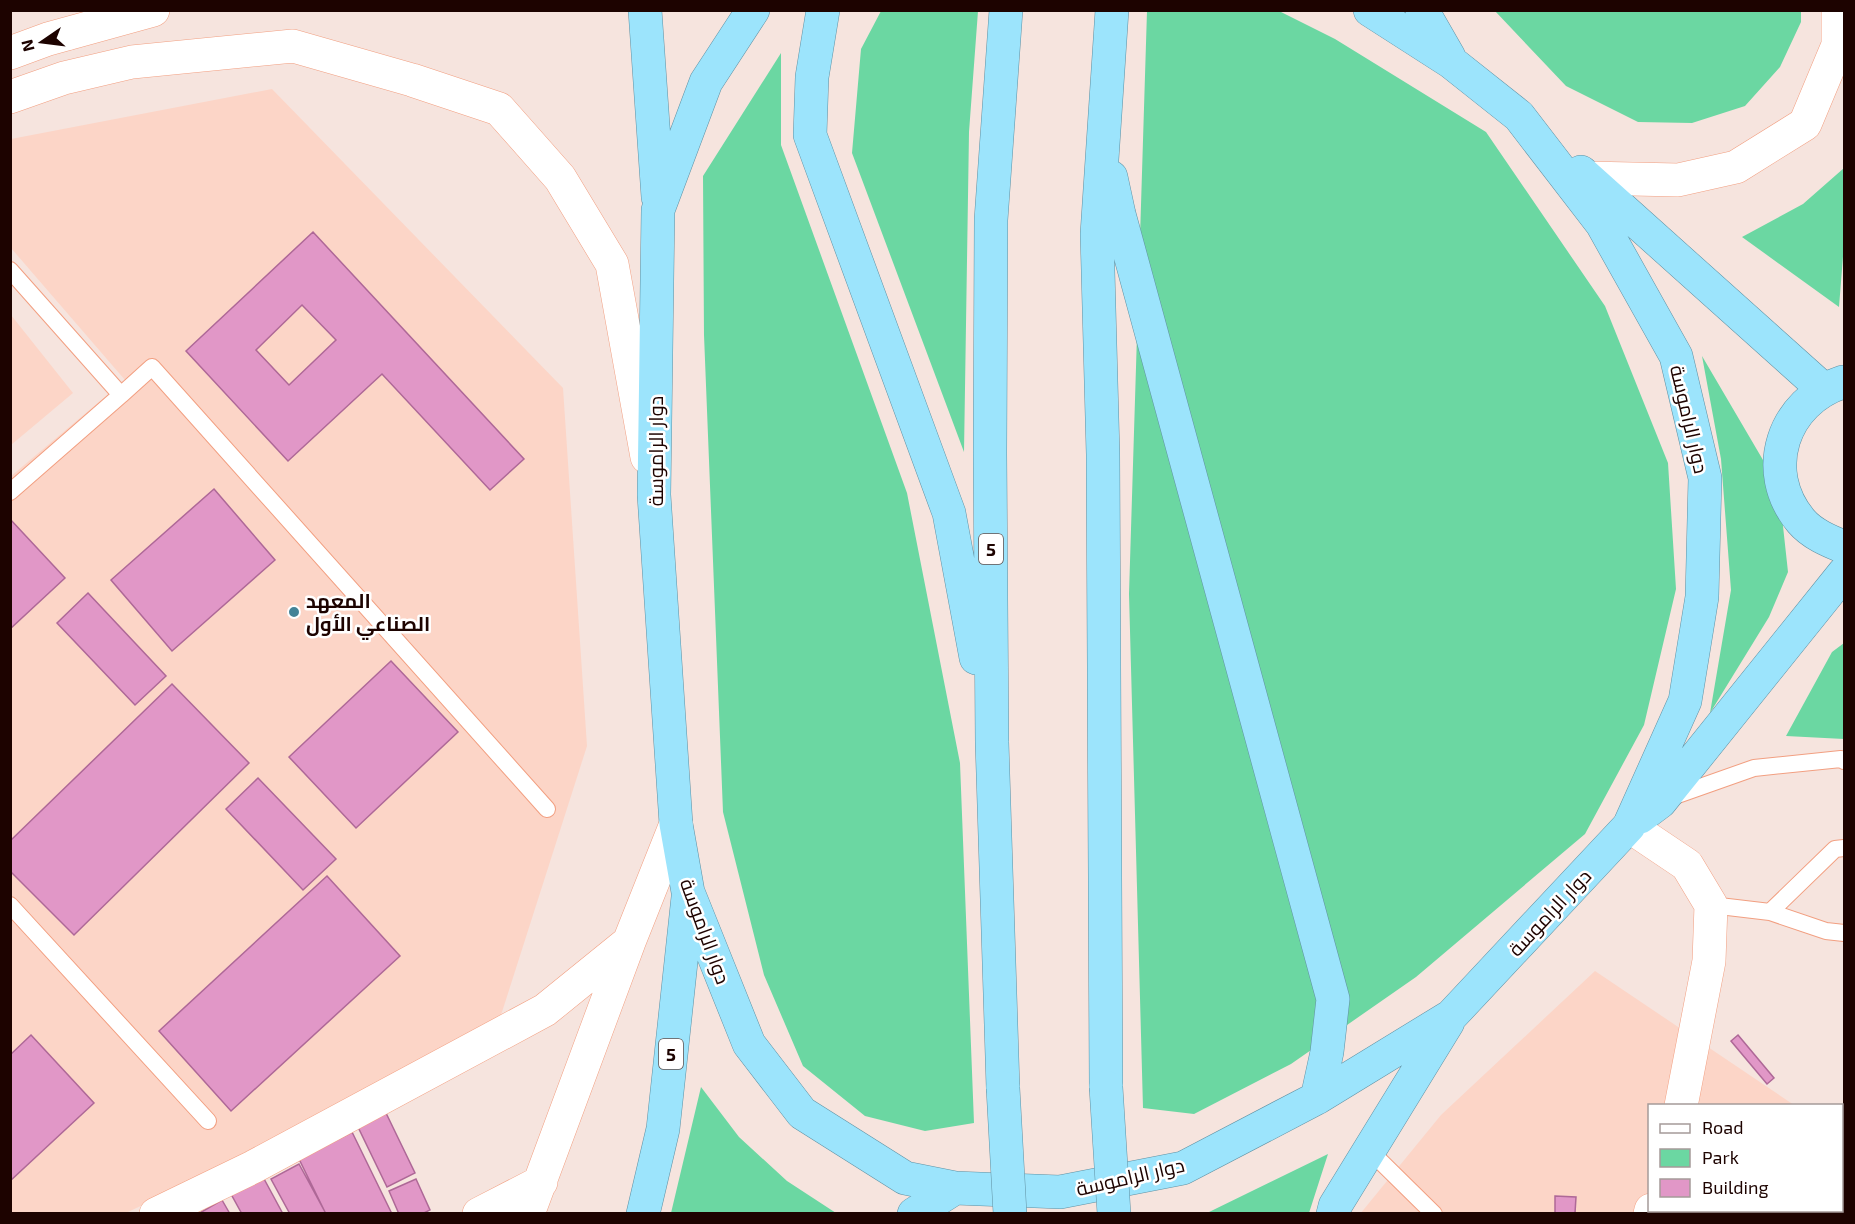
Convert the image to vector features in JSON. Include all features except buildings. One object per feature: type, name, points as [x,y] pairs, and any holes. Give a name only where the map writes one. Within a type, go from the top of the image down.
[{"type":"highway","points":[[645,10],[658,210]]},
{"type":"highway","name":"دوار الراموسة","points":[[753,10],[706,82],[658,210],[654,495],[676,824],[688,892],[749,1044],[802,1113],[905,1178],[955,1188],[1060,1192],[1183,1168],[1317,1098],[1451,1016],[1629,825],[1684,701],[1702,597],[1705,478],[1676,356],[1602,224],[1519,116],[1451,62],[1370,10]]},
{"type":"highway","points":[[823,10],[812,77],[810,135],[949,513],[992,742]]},
{"type":"highway","name":"5","points":[[1006,10],[991,220],[992,742],[1003,1088],[1010,1214]]},
{"type":"highway","points":[[1112,10],[1097,234],[1103,466],[1106,1087],[1114,1214]]},
{"type":"highway","points":[[1422,10],[1451,62]]},
{"type":"highway","points":[[1519,116],[1587,178],[1834,386],[1803,405],[1788,426],[1780,450],[1780,476],[1787,501],[1801,522],[1822,538],[1845,547]]},
{"type":"highway","points":[[1102,138],[1119,214],[1333,999],[1327,1052],[1317,1098]]},
{"type":"highway","points":[[1629,825],[1659,802],[1845,573]]},
{"type":"highway","name":"5","points":[[643,1214],[663,1129],[688,892]]},
{"type":"highway","points":[[1333,1214],[1335,1206],[1451,1016]]},
{"type":"highway","points":[[914,1214],[955,1188]]},
{"type":"street","points":[[10,53],[48,39],[153,10]]},
{"type":"street","points":[[1587,178],[1678,180],[1736,167],[1805,124],[1838,45],[1838,10]]},
{"type":"street","points":[[10,97],[64,78],[132,62],[293,46],[412,80],[499,109],[560,178],[612,264],[654,495]]},
{"type":"street","points":[[528,1214],[629,942],[676,824]]},
{"type":"street","points":[[1629,825],[1687,865],[1711,905],[1709,961],[1681,1104]]},
{"type":"street","points":[[156,1214],[253,1167],[545,1010],[629,942]]},
{"type":"street","points":[[479,1214],[541,1182]]},
{"type":"lane","points":[[10,270],[121,395]]},
{"type":"lane","points":[[10,492],[152,368],[547,809]]},
{"type":"lane","points":[[1659,802],[1754,768],[1842,759],[1845,761]]},
{"type":"lane","points":[[1770,912],[1835,849],[1845,848]]},
{"type":"lane","points":[[10,905],[208,1121]]},
{"type":"lane","points":[[1711,905],[1770,912],[1826,931],[1845,933]]},
{"type":"lane","points":[[1369,1150],[1434,1214]]},
{"type":"shaded area","name":"المعهد الصناعي الأول","points":[[272,89],[563,388],[587,746],[494,1037],[126,1213],[11,1213],[10,477],[125,380],[11,248],[11,139]]},
{"type":"shaded area","points":[[11,315],[73,393],[10,445]]},
{"type":"shaded area","points":[[1595,971],[1793,1104],[1648,1104],[1648,1212],[1766,1213],[1360,1214],[1441,1115]]},
{"type":"green space","points":[[881,11],[978,11],[969,132],[964,452],[852,153],[861,49]]},
{"type":"green space","points":[[1147,11],[1279,11],[1335,39],[1486,132],[1605,306],[1668,463],[1676,589],[1644,725],[1585,834],[1416,977],[1291,1064],[1194,1114],[1143,1108],[1129,594]]},
{"type":"green space","points":[[1495,11],[1801,11],[1801,22],[1780,67],[1745,106],[1692,123],[1638,122],[1566,86]]},
{"type":"green space","points":[[781,53],[781,145],[907,493],[960,763],[974,1123],[925,1131],[865,1116],[803,1066],[764,975],[723,812],[704,335],[703,176]]},
{"type":"green space","points":[[1844,168],[1844,244],[1839,307],[1742,237],[1803,204]]},
{"type":"green space","points":[[1702,356],[1763,460],[1782,517],[1788,572],[1769,617],[1710,713],[1731,590],[1721,459]]},
{"type":"green space","points":[[1844,643],[1844,739],[1786,736],[1832,652]]},
{"type":"green space","points":[[701,1087],[739,1137],[787,1181],[836,1213],[671,1213]]},
{"type":"green space","points":[[1328,1154],[1309,1213],[1207,1213]]},
{"type":"place","name":"المعهد الصناعي الأول","points":[[294,612]]}]
